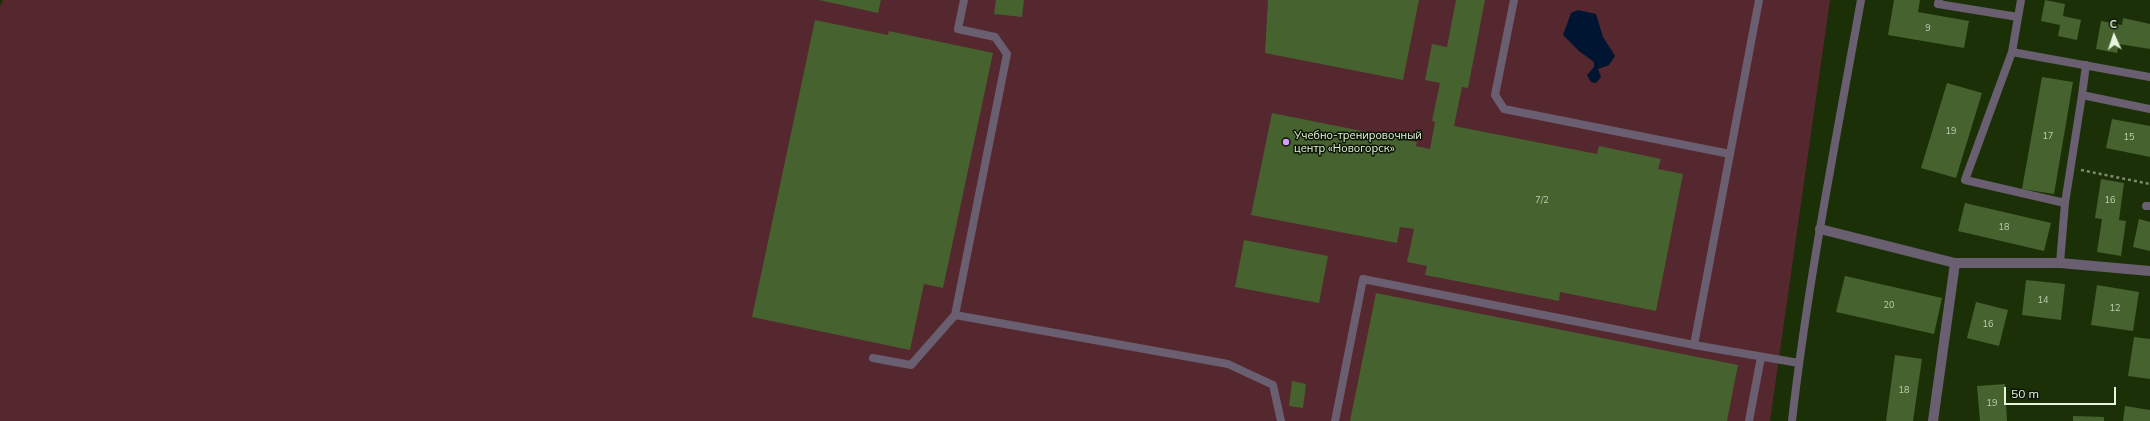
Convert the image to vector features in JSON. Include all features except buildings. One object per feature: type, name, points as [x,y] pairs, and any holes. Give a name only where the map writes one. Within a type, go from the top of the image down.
[{"type":"street","points":[[1820,229],[1955,263],[2060,262],[2150,271]]},
{"type":"street","points":[[1933,421],[1955,263]]},
{"type":"lane","points":[[873,358],[911,365],[955,315],[1007,54],[995,37],[958,29],[964,0]]},
{"type":"lane","points":[[1514,0],[1495,95],[1504,109],[1730,154]]},
{"type":"lane","points":[[1694,345],[1759,0]]},
{"type":"lane","points":[[1792,421],[1799,363],[1820,229],[1861,0]]},
{"type":"lane","points":[[1939,0],[1938,4],[2018,17]]},
{"type":"lane","points":[[2021,0],[2012,52],[1965,180],[2065,203]]},
{"type":"lane","points":[[2012,52],[2150,77]]},
{"type":"lane","points":[[2060,262],[2065,203],[2086,65]]},
{"type":"lane","points":[[2082,95],[2150,108]]},
{"type":"lane","points":[[1335,421],[1363,279],[1694,345],[1799,363]]},
{"type":"lane","points":[[955,315],[1228,364],[1273,386],[1281,421]]},
{"type":"lane","points":[[1749,421],[1761,357]]},
{"type":"path","points":[[2070,168],[2150,184]]},
{"type":"shaded area","points":[[3,0],[1830,0],[1770,421],[0,421],[0,6]]},
{"type":"water","points":[[1578,10],[1596,14],[1603,37],[1615,56],[1609,65],[1598,69],[1601,77],[1596,83],[1591,82],[1587,75],[1594,67],[1594,62],[1579,51],[1563,35],[1571,13]]},
{"type":"place","name":"Учебно-тренировочный центр «Новогорск»","points":[[1286,142]]}]
